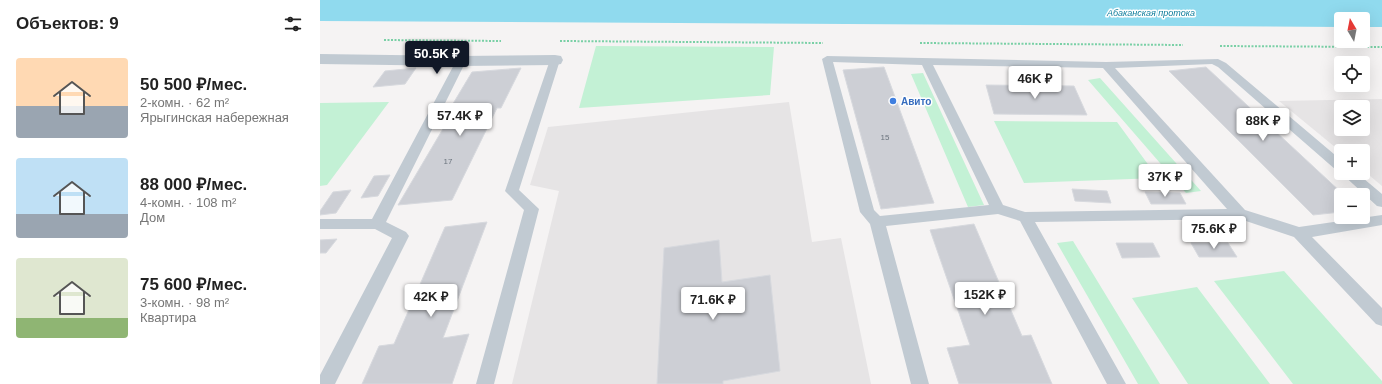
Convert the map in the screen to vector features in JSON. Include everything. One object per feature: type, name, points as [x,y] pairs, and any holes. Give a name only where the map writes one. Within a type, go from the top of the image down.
[{"type":"street","points":[[320,58],[461,61],[555,60]]},
{"type":"lane","points":[[485,384],[532,208],[512,191],[555,60]]},
{"type":"lane","points":[[920,384],[877,222],[867,212],[828,60],[1106,65],[1214,61],[1222,65],[1334,161]]},
{"type":"lane","points":[[377,224],[461,61]]},
{"type":"lane","points":[[926,62],[998,209]]},
{"type":"lane","points":[[1106,65],[1240,214]]},
{"type":"lane","points":[[1356,180],[1382,202]]},
{"type":"lane","points":[[877,222],[998,209],[1026,217],[1240,214],[1299,233],[1382,220]]},
{"type":"lane","points":[[1026,217],[1117,384]]},
{"type":"lane","points":[[320,224],[377,224],[401,236],[325,384]]},
{"type":"lane","points":[[1299,233],[1382,319]]},
{"type":"shaded area","points":[[1382,99],[1382,186],[1370,176],[1370,144],[1334,144],[1334,146],[1279,101]]},
{"type":"shaded area","points":[[789,102],[812,242],[841,238],[871,384],[512,384],[559,191],[530,185],[548,127]]},
{"type":"green space","points":[[596,46],[774,47],[770,95],[579,108]]},
{"type":"green space","points":[[923,73],[984,205],[968,207],[911,74]]},
{"type":"green space","points":[[1100,78],[1201,191],[1186,193],[1088,80]]},
{"type":"green space","points":[[389,102],[327,185],[320,186],[320,103]]},
{"type":"green space","points":[[994,121],[1117,122],[1158,178],[1024,183]]},
{"type":"green space","points":[[1073,241],[1160,384],[1138,384],[1057,243]]},
{"type":"green space","points":[[1284,271],[1382,381],[1382,384],[1293,384],[1214,281]]},
{"type":"green space","points":[[1197,287],[1270,384],[1188,384],[1132,298]]},
{"type":"water","name":"Абаканская протока","points":[[320,0],[1382,0],[1382,27],[1370,27],[1370,12],[1334,12],[1334,27],[320,21]]},
{"type":"building","points":[[884,67],[934,203],[881,209],[843,70]]},
{"type":"building","points":[[1206,67],[1336,188],[1334,188],[1334,213],[1313,215],[1169,71]]},
{"type":"building","points":[[416,68],[405,84],[373,87],[385,71]]},
{"type":"building","points":[[521,68],[501,108],[497,108],[452,200],[398,205],[447,122],[442,122],[472,72]]},
{"type":"building","points":[[986,85],[1074,86],[1087,115],[994,114]]},
{"type":"building","points":[[390,175],[378,196],[361,198],[374,176]]},
{"type":"building","points":[[1072,189],[1107,191],[1111,203],[1075,201]]},
{"type":"building","points":[[351,190],[336,213],[320,215],[320,211],[333,192]]},
{"type":"building","points":[[1145,192],[1180,193],[1186,204],[1151,204]]},
{"type":"building","points":[[487,222],[443,338],[469,334],[452,384],[362,384],[379,346],[394,344],[445,227]]},
{"type":"building","points":[[974,224],[1022,336],[1031,335],[1052,384],[959,384],[947,348],[970,345],[930,230]]},
{"type":"building","points":[[337,239],[326,253],[320,253],[320,240]]},
{"type":"building","points":[[719,240],[722,282],[770,275],[780,371],[723,381],[723,384],[657,384],[664,248]]},
{"type":"building","points":[[1116,243],[1153,243],[1160,257],[1122,258]]},
{"type":"building","points":[[1191,243],[1228,243],[1237,257],[1199,257]]},
{"type":"place","name":"Авито","points":[[893,101]]}]
